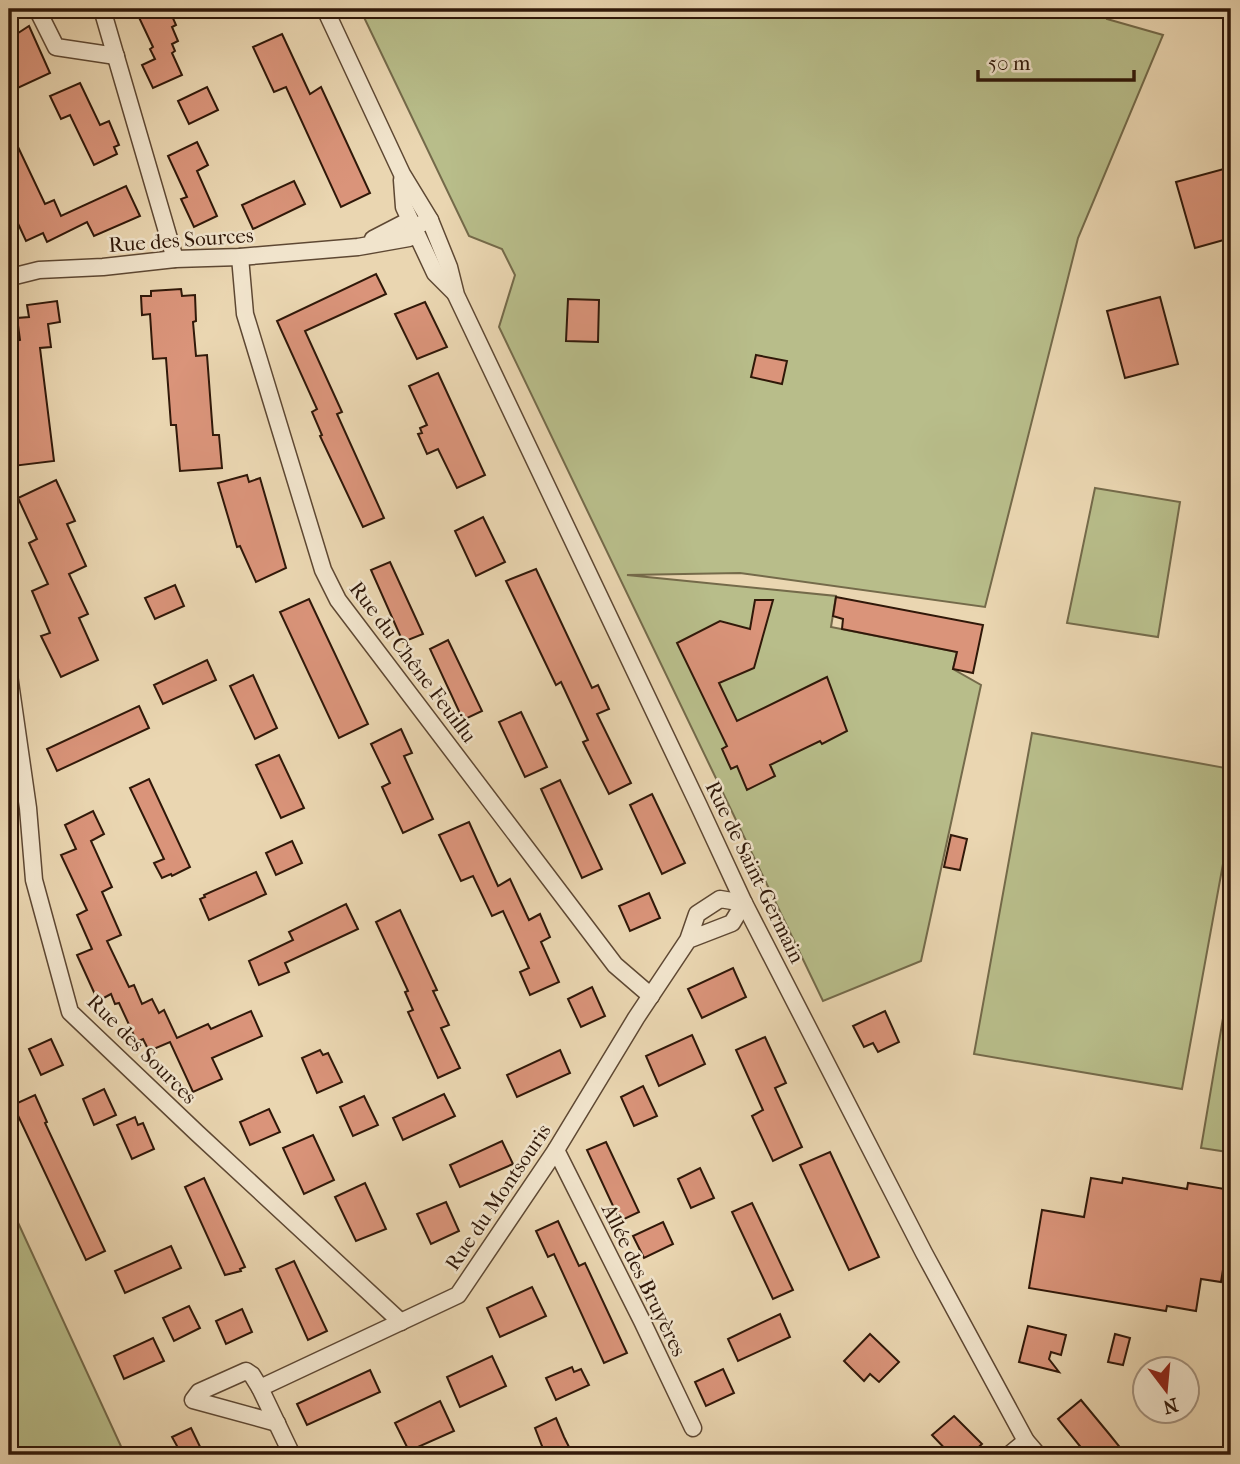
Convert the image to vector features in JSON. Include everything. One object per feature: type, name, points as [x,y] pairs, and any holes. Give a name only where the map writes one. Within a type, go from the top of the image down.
[{"type":"street","points":[[37,9],[56,47],[116,55]]},
{"type":"street","points":[[102,9],[175,259]]},
{"type":"street","name":"Rue de Saint-Germain","points":[[325,9],[402,174],[430,220],[449,267],[456,295],[744,903],[930,1264],[1026,1441],[1038,1455]]},
{"type":"street","name":"Rue de Saint-Germain","points":[[402,174],[404,207],[435,273],[456,295]]},
{"type":"street","name":"Rue des Sources","points":[[11,273],[358,247],[409,237],[414,227],[430,220]]},
{"type":"street","name":"Rue du Chêne Feuillu","points":[[240,257],[245,314],[323,570],[338,600],[615,965],[651,996]]},
{"type":"street","name":"Rue des Sources","points":[[9,675],[28,808],[34,880],[70,1012],[401,1322]]},
{"type":"street","name":"Rue du Montsouris","points":[[260,1388],[458,1295],[556,1150],[636,1018],[688,940],[697,914],[720,899],[744,903]]},
{"type":"street","points":[[688,940],[732,923],[744,903]]},
{"type":"street","name":"Allée des Bruyères","points":[[556,1150],[693,1428]]},
{"type":"street","points":[[277,1423],[193,1400],[199,1392],[246,1371],[260,1388],[277,1423],[292,1455]]},
{"type":"street","points":[[1009,1455],[1026,1441]]},
{"type":"green space","points":[[360,9],[1108,9],[1107,19],[1163,35],[1078,238],[985,607],[740,573],[627,575],[836,596],[831,627],[957,652],[953,669],[981,685],[921,961],[823,1001],[499,327],[515,275],[502,249],[469,236]]},
{"type":"green space","points":[[1095,488],[1180,502],[1158,637],[1067,623]]},
{"type":"green space","points":[[1032,733],[1231,769],[1231,820],[1182,1089],[974,1054]]},
{"type":"green space","points":[[1231,971],[1231,1132],[1228,1152],[1201,1148]]},
{"type":"green space","points":[[9,1203],[125,1455],[9,1455]]},
{"type":"building","points":[[135,9],[169,9],[176,25],[172,27],[178,41],[172,44],[175,51],[172,53],[182,75],[153,88],[142,65],[155,59],[150,49],[153,47]]},
{"type":"building","points":[[29,26],[50,73],[9,92],[9,39]]},
{"type":"building","points":[[282,34],[310,94],[321,87],[370,193],[341,207],[286,87],[274,92],[253,47]]},
{"type":"building","points":[[80,83],[100,125],[109,121],[119,145],[114,147],[117,154],[94,165],[70,115],[61,119],[50,96]]},
{"type":"building","points":[[207,87],[218,110],[189,124],[178,101]]},
{"type":"building","points":[[9,128],[45,204],[54,200],[61,216],[126,186],[140,216],[94,236],[87,222],[47,242],[43,233],[26,241],[9,204]]},
{"type":"building","points":[[197,142],[208,165],[197,171],[217,216],[194,227],[181,199],[187,197],[168,156]]},
{"type":"building","points":[[1231,167],[1231,238],[1195,248],[1176,182]]},
{"type":"building","points":[[294,181],[305,204],[253,229],[242,205]]},
{"type":"building","points":[[376,274],[386,294],[305,331],[342,412],[337,414],[384,518],[363,527],[320,436],[322,435],[312,412],[317,409],[277,321]]},
{"type":"building","points":[[181,289],[182,296],[195,295],[196,321],[193,322],[196,356],[207,355],[213,435],[219,435],[222,468],[180,471],[176,425],[171,425],[166,358],[153,359],[150,314],[142,315],[141,296],[151,296],[151,291]]},
{"type":"building","points":[[1160,297],[1178,364],[1125,378],[1107,311]]},
{"type":"building","points":[[568,299],[599,300],[598,342],[566,341]]},
{"type":"building","points":[[57,301],[60,322],[48,324],[51,347],[40,348],[54,461],[13,466],[9,436],[9,342],[20,340],[17,318],[29,317],[27,305]]},
{"type":"building","points":[[425,302],[447,347],[417,359],[395,314]]},
{"type":"building","points":[[756,355],[787,361],[782,384],[751,377]]},
{"type":"building","points":[[438,373],[485,475],[457,488],[438,449],[427,454],[418,434],[422,433],[420,428],[427,425],[409,386]]},
{"type":"building","points":[[247,475],[249,482],[260,478],[286,568],[256,582],[240,546],[237,547],[218,483]]},
{"type":"building","points":[[56,480],[75,521],[67,524],[86,566],[69,574],[88,614],[79,618],[98,660],[61,677],[41,636],[50,633],[32,591],[48,584],[29,543],[37,539],[18,498]]},
{"type":"building","points":[[483,517],[505,562],[476,576],[455,531]]},
{"type":"building","points":[[390,562],[423,634],[403,642],[371,570]]},
{"type":"building","points":[[536,569],[592,688],[598,685],[609,709],[597,714],[631,783],[609,794],[583,742],[588,740],[561,682],[556,685],[506,581]]},
{"type":"building","points":[[175,585],[184,606],[155,619],[145,598]]},
{"type":"building","points":[[836,597],[983,625],[973,673],[953,669],[957,652],[842,629],[843,619],[833,616]]},
{"type":"building","points":[[309,599],[368,724],[339,738],[280,612]]},
{"type":"building","points":[[755,600],[773,600],[754,668],[719,683],[737,721],[827,677],[847,731],[770,765],[775,776],[747,790],[737,766],[731,769],[722,749],[727,746],[677,643],[720,621],[750,629]]},
{"type":"building","points":[[448,640],[482,711],[463,720],[430,649]]},
{"type":"building","points":[[207,660],[216,680],[163,704],[154,685]]},
{"type":"building","points":[[253,675],[277,728],[255,739],[230,686]]},
{"type":"building","points":[[139,706],[149,728],[57,771],[47,749]]},
{"type":"building","points":[[521,712],[547,767],[525,777],[499,722]]},
{"type":"building","points":[[401,729],[412,753],[404,756],[433,819],[403,833],[382,787],[390,783],[371,744]]},
{"type":"building","points":[[279,755],[304,808],[281,818],[256,765]]},
{"type":"building","points":[[149,779],[190,867],[162,878],[154,863],[164,859],[130,788]]},
{"type":"building","points":[[560,780],[602,869],[582,878],[541,789]]},
{"type":"building","points":[[652,794],[685,863],[662,874],[630,805]]},
{"type":"building","points":[[93,811],[104,834],[91,841],[112,887],[102,892],[121,935],[107,941],[129,987],[134,985],[142,1004],[152,999],[159,1013],[164,1010],[177,1038],[208,1024],[211,1029],[251,1011],[262,1036],[212,1058],[222,1079],[193,1092],[170,1042],[149,1051],[143,1039],[137,1042],[119,1003],[115,1004],[111,994],[98,1001],[77,955],[92,949],[77,915],[87,910],[61,855],[76,849],[65,825]]},
{"type":"building","points":[[469,822],[498,886],[510,879],[529,920],[540,914],[550,937],[541,942],[559,982],[530,995],[520,972],[529,968],[503,911],[492,916],[473,876],[461,881],[439,835]]},
{"type":"building","points":[[951,835],[967,839],[960,870],[944,867]]},
{"type":"building","points":[[292,841],[302,863],[276,875],[266,853]]},
{"type":"building","points":[[256,872],[266,894],[209,920],[200,899]]},
{"type":"building","points":[[649,893],[660,918],[630,931],[619,906]]},
{"type":"building","points":[[346,904],[358,929],[285,963],[289,972],[259,985],[249,961],[293,940],[289,932]]},
{"type":"building","points":[[400,910],[437,990],[433,991],[449,1025],[441,1028],[460,1068],[438,1078],[408,1012],[413,1010],[405,992],[408,991],[376,922]]},
{"type":"building","points":[[733,968],[746,997],[702,1018],[688,989]]},
{"type":"building","points":[[592,987],[605,1016],[581,1027],[568,999]]},
{"type":"building","points":[[885,1011],[899,1042],[878,1052],[873,1043],[864,1047],[853,1026]]},
{"type":"building","points":[[692,1035],[705,1064],[659,1086],[646,1056]]},
{"type":"building","points":[[765,1037],[786,1083],[775,1088],[802,1147],[773,1161],[752,1116],[763,1110],[736,1050]]},
{"type":"building","points":[[51,1039],[63,1065],[41,1075],[29,1049]]},
{"type":"building","points":[[320,1050],[323,1055],[328,1053],[342,1082],[317,1093],[302,1058]]},
{"type":"building","points":[[560,1050],[570,1073],[517,1097],[507,1075]]},
{"type":"building","points":[[643,1086],[657,1116],[634,1126],[621,1097]]},
{"type":"building","points":[[104,1089],[116,1115],[94,1125],[83,1099]]},
{"type":"building","points":[[444,1094],[455,1116],[403,1140],[393,1118]]},
{"type":"building","points":[[35,1095],[47,1122],[45,1123],[105,1251],[86,1260],[13,1105]]},
{"type":"building","points":[[364,1096],[378,1125],[353,1136],[340,1107]]},
{"type":"building","points":[[269,1109],[280,1132],[250,1145],[240,1122]]},
{"type":"building","points":[[135,1117],[138,1125],[143,1123],[154,1149],[132,1159],[117,1125]]},
{"type":"building","points":[[313,1135],[334,1180],[304,1194],[283,1148]]},
{"type":"building","points":[[502,1141],[513,1164],[460,1187],[450,1165]]},
{"type":"building","points":[[606,1142],[639,1212],[620,1221],[587,1150]]},
{"type":"building","points":[[830,1152],[879,1257],[849,1270],[800,1165]]},
{"type":"building","points":[[700,1168],[714,1198],[691,1208],[678,1179]]},
{"type":"building","points":[[204,1178],[245,1267],[240,1269],[241,1271],[225,1275],[185,1187]]},
{"type":"building","points":[[1091,1178],[1122,1183],[1123,1178],[1187,1189],[1188,1183],[1231,1190],[1231,1220],[1221,1282],[1201,1279],[1196,1311],[1167,1306],[1166,1311],[1029,1288],[1042,1210],[1084,1217]]},
{"type":"building","points":[[365,1183],[386,1229],[356,1241],[335,1197]]},
{"type":"building","points":[[446,1202],[459,1231],[431,1244],[417,1214]]},
{"type":"building","points":[[752,1203],[793,1290],[773,1299],[732,1212]]},
{"type":"building","points":[[558,1221],[579,1266],[585,1263],[627,1353],[604,1363],[554,1254],[548,1257],[536,1231]]},
{"type":"building","points":[[663,1222],[673,1244],[644,1258],[633,1236]]},
{"type":"building","points":[[171,1246],[181,1268],[125,1293],[115,1271]]},
{"type":"building","points":[[294,1261],[327,1331],[308,1340],[276,1269]]},
{"type":"building","points":[[532,1287],[546,1316],[500,1337],[487,1308]]},
{"type":"building","points":[[189,1306],[200,1328],[174,1341],[163,1318]]},
{"type":"building","points":[[242,1309],[252,1332],[226,1344],[216,1321]]},
{"type":"building","points":[[780,1314],[790,1337],[738,1361],[728,1339]]},
{"type":"building","points":[[1028,1326],[1066,1335],[1061,1355],[1051,1352],[1049,1359],[1059,1372],[1019,1362]]},
{"type":"building","points":[[870,1334],[899,1362],[879,1382],[870,1374],[864,1381],[844,1361]]},
{"type":"building","points":[[1115,1334],[1130,1338],[1123,1365],[1108,1362]]},
{"type":"building","points":[[153,1338],[164,1361],[124,1379],[114,1356]]},
{"type":"building","points":[[492,1356],[506,1386],[460,1407],[447,1377]]},
{"type":"building","points":[[572,1367],[574,1372],[581,1369],[589,1385],[556,1400],[546,1378]]},
{"type":"building","points":[[723,1369],[734,1393],[706,1406],[695,1382]]},
{"type":"building","points":[[370,1370],[380,1392],[307,1425],[297,1404]]},
{"type":"building","points":[[1081,1400],[1126,1455],[1087,1455],[1058,1419]]},
{"type":"building","points":[[440,1401],[454,1431],[409,1451],[395,1423]]},
{"type":"building","points":[[954,1416],[982,1444],[970,1455],[951,1455],[932,1435]]},
{"type":"building","points":[[556,1418],[573,1455],[547,1455],[542,1446],[535,1428]]},
{"type":"building","points":[[191,1428],[204,1455],[182,1455],[172,1437]]}]
